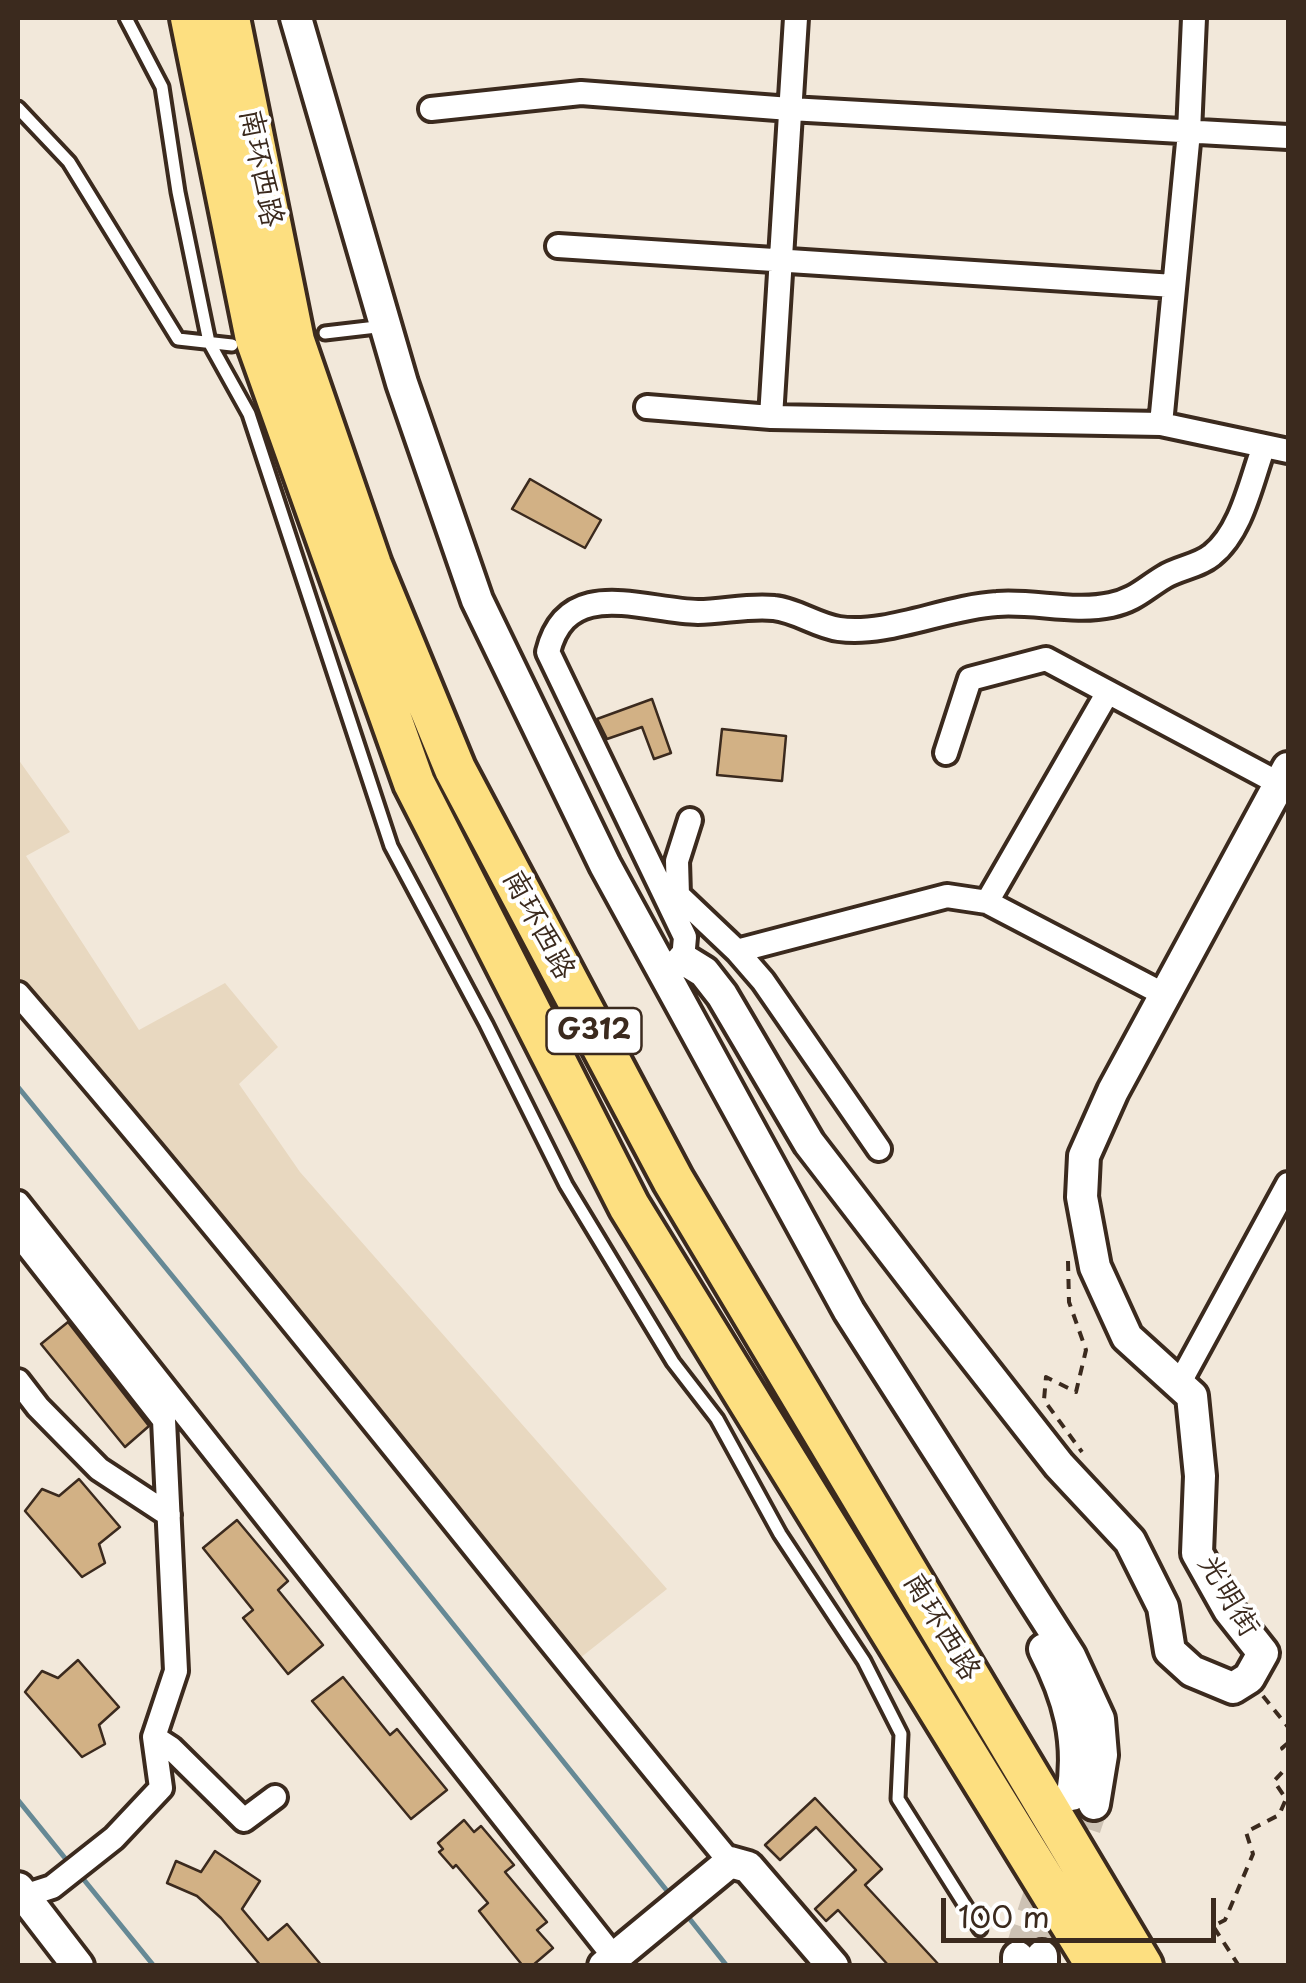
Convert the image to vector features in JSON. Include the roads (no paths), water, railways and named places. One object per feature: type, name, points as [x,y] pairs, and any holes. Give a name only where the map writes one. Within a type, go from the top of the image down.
[{"type":"highway","name":"南环西路","points":[[191,18],[256,340],[414,783],[629,1206],[1097,1966]]},
{"type":"highway","name":"南环西路","points":[[229,18],[294,341],[371,565],[455,768],[673,1180],[1142,1966]]},
{"type":"street","points":[[296,18],[385,326],[476,600],[606,865],[672,962],[849,1311],[1070,1656],[1100,1719],[1102,1755],[1082,1800]]},
{"type":"street","points":[[771,417],[796,18]]},
{"type":"street","points":[[1161,424],[1189,132],[1194,18]]},
{"type":"street","points":[[431,109],[582,93],[790,109],[1288,136]]},
{"type":"street","points":[[558,246],[1174,286]]},
{"type":"street","points":[[648,407],[771,417],[1161,424],[1288,451]]},
{"type":"street","points":[[672,962],[686,937],[673,897],[548,652],[559,626],[574,611],[603,602],[697,612],[775,608],[839,630],[894,626],[945,611],[997,604],[1108,606],[1140,596],[1164,576],[1212,556],[1235,526],[1264,446]]},
{"type":"street","points":[[946,753],[970,679],[1046,660],[1284,776]]},
{"type":"street","points":[[987,902],[1108,692]]},
{"type":"street","name":"光明街","points":[[672,962],[704,972],[722,995],[809,1143],[1059,1465],[1130,1540],[1164,1606],[1170,1652],[1192,1671],[1232,1688],[1249,1678],[1263,1653],[1229,1610],[1197,1554],[1200,1476],[1192,1396],[1127,1336],[1095,1267],[1082,1197],[1084,1156],[1113,1091],[1284,776]]},
{"type":"street","points":[[673,897],[677,861],[690,820]]},
{"type":"street","points":[[738,951],[946,896],[987,902],[1165,996]]},
{"type":"street","points":[[673,897],[738,951],[763,981],[879,1149]]},
{"type":"street","points":[[18,994],[152,1150],[530,1619],[723,1867]]},
{"type":"street","points":[[1179,1384],[1288,1184]]},
{"type":"street","points":[[18,1204],[617,1958],[723,1867],[748,1867],[833,1966]]},
{"type":"street","points":[[18,1234],[164,1420],[176,1671],[154,1737],[161,1788],[114,1838],[90,1857],[27,1892],[78,1966]]},
{"type":"street","points":[[18,1381],[99,1469],[169,1515]]},
{"type":"street","points":[[154,1737],[171,1748],[244,1820],[275,1796]]},
{"type":"lane","points":[[126,18],[162,87],[178,192],[209,342],[249,414],[391,846],[566,1185],[673,1362],[717,1420],[780,1534],[864,1661],[901,1734],[898,1799],[980,1929]]},
{"type":"lane","points":[[18,108],[69,162],[178,339],[232,344]]},
{"type":"lane","points":[[325,333],[385,326]]},
{"type":"waterway","points":[[18,1087],[672,1897]]},
{"type":"waterway","points":[[18,1800],[69,1863]]},
{"type":"waterway","points":[[80,1875],[154,1966]]},
{"type":"waterway","points":[[685,1913],[727,1966]]},
{"type":"tunnel","points":[[1042,1956],[1094,1804]]},
{"type":"tunnel","points":[[1018,1957],[1048,1865]]}]
